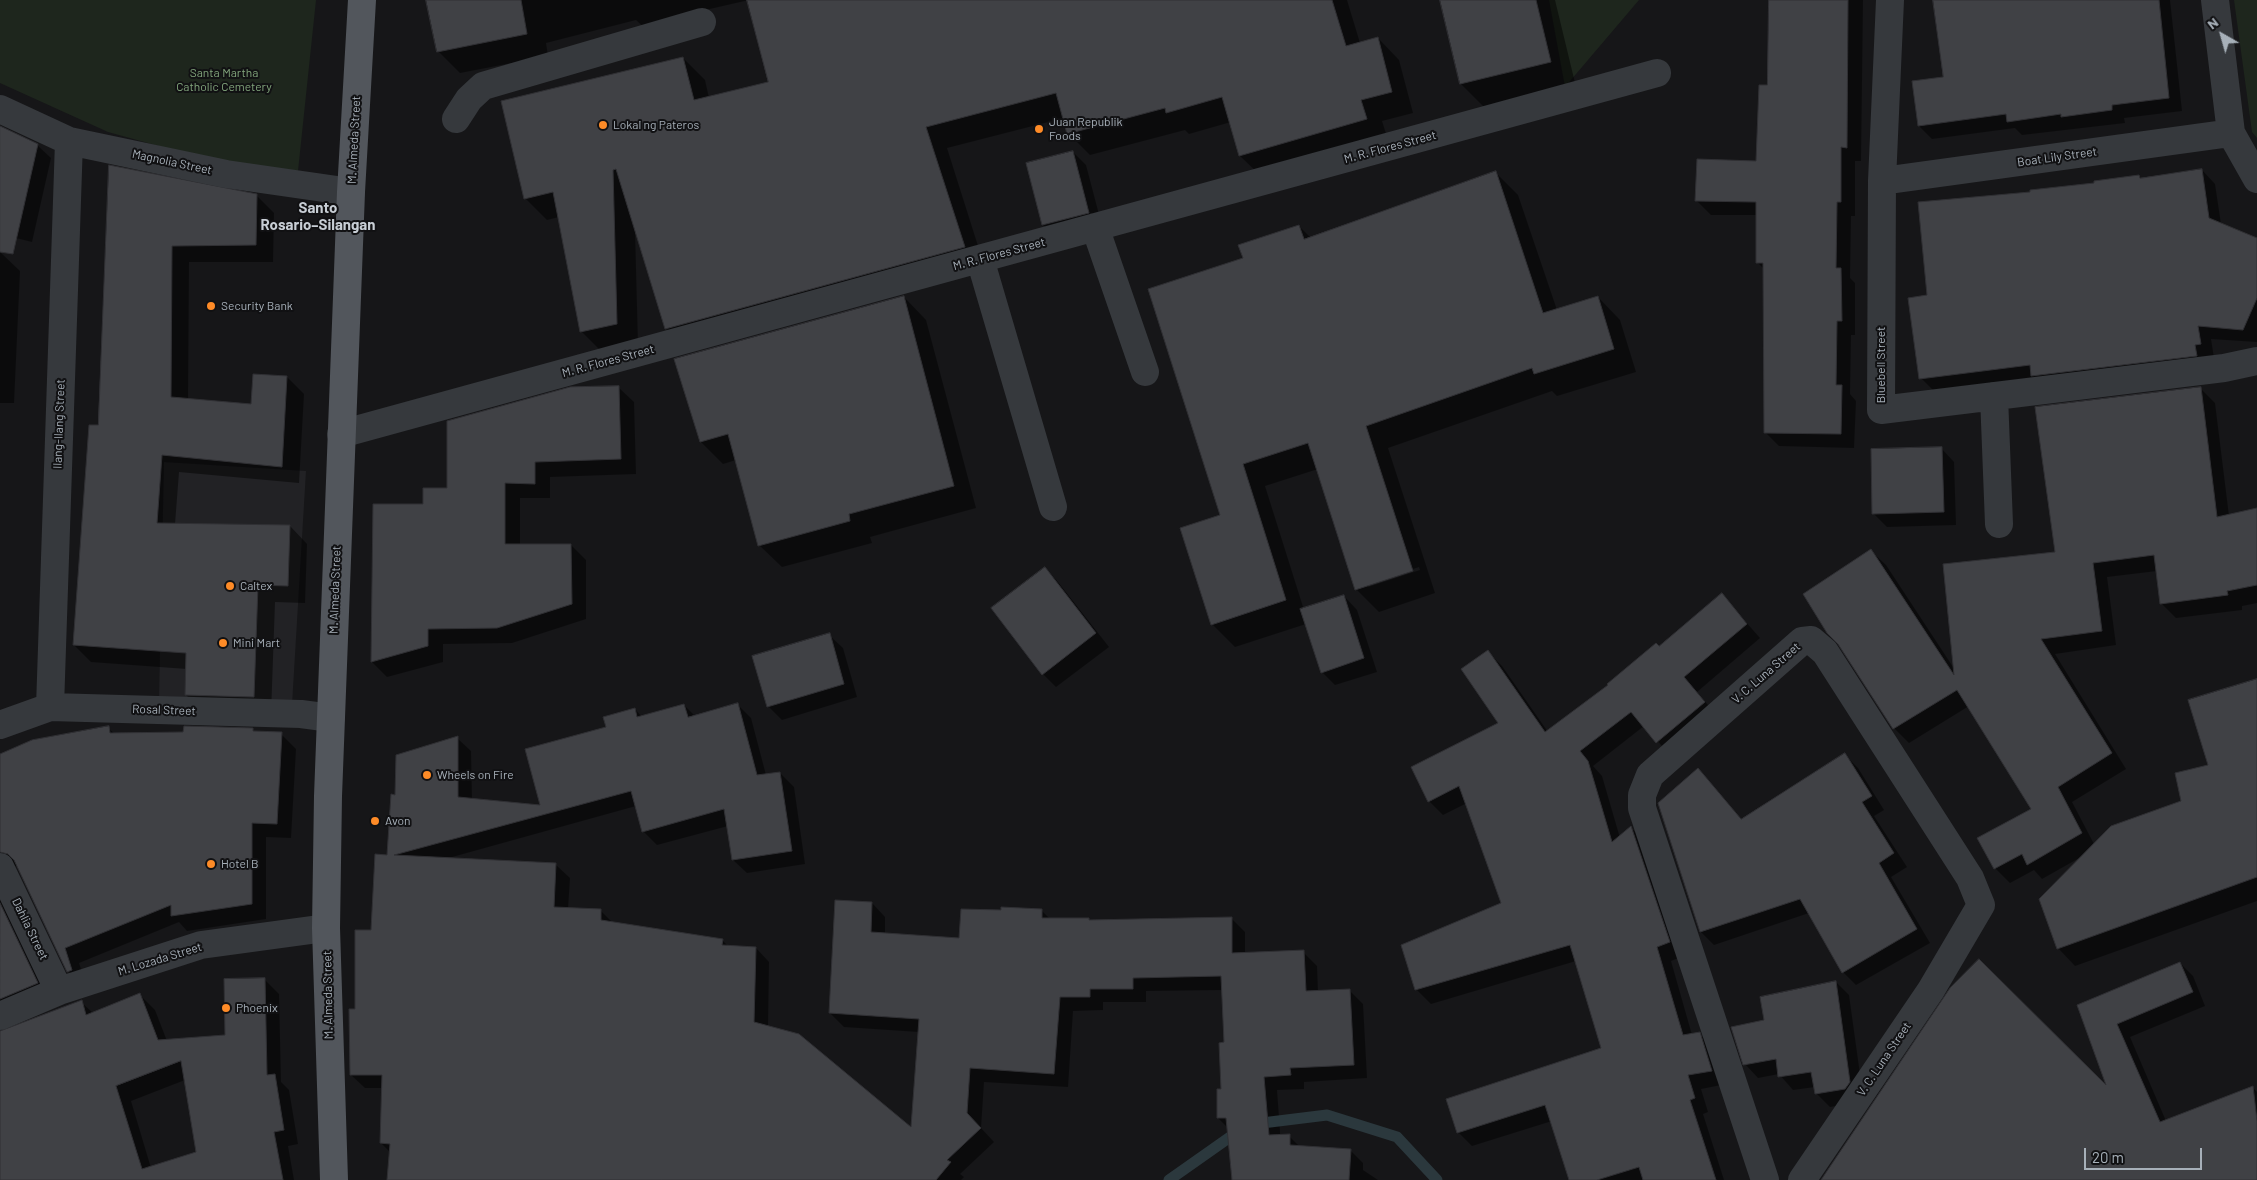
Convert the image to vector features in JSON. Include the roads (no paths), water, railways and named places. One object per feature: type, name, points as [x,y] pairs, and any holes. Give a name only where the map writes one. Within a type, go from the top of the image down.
[{"type":"main road","name":"M. Almeda Street","points":[[334,1180],[326,928],[331,718],[351,192],[362,0]]},
{"type":"street","name":"Bluebell Street","points":[[1890,0],[1882,181],[1881,410],[2224,368],[2257,361]]},
{"type":"street","points":[[2215,0],[2231,134],[2257,179]]},
{"type":"street","points":[[456,119],[469,98],[483,86],[702,22]]},
{"type":"street","name":"M. R. Flores Street","points":[[342,434],[1657,73]]},
{"type":"street","name":"Magnolia Street","points":[[0,109],[69,141],[226,174],[351,192]]},
{"type":"street","name":"Boat Lily Street","points":[[1882,181],[2231,134]]},
{"type":"street","name":"Ilang-Ilang Street","points":[[50,707],[69,141]]},
{"type":"street","points":[[1095,227],[1145,372]]},
{"type":"street","points":[[980,259],[1053,507]]},
{"type":"street","points":[[1994,396],[1999,524]]},
{"type":"street","name":"V. C. Luna Street","points":[[1765,1180],[1642,808],[1642,795],[1650,775],[1802,641],[1811,640],[1825,652],[1970,878],[1981,905],[1931,990],[1802,1180]]},
{"type":"street","name":"Rosal Street","points":[[0,726],[50,707],[301,714],[331,718]]},
{"type":"street","name":"Dahlia Street","points":[[0,867],[59,991]]},
{"type":"street","name":"M. Lozada Street","points":[[0,1016],[59,991],[200,945],[326,928]]},
{"type":"waterway","points":[[1254,1124],[1327,1115],[1397,1137],[1437,1180]]},
{"type":"waterway","points":[[1169,1180],[1240,1130]]},
{"type":"place","name":"Lokal ng Pateros","points":[[603,125]]},
{"type":"place","name":"Juan Republik Foods","points":[[1039,129]]},
{"type":"place","name":"Security Bank","points":[[211,306]]},
{"type":"place","name":"Caltex","points":[[230,586]]},
{"type":"place","name":"Mini Mart","points":[[223,643]]},
{"type":"place","name":"Wheels on Fire","points":[[427,775]]},
{"type":"place","name":"Avon","points":[[375,821]]},
{"type":"place","name":"Hotel B","points":[[211,864]]},
{"type":"place","name":"Phoenix","points":[[226,1008]]},
{"type":"district","name":"Santo Rosario–Silangan","points":[[318,216]]},
{"type":"park label","name":"Santa Martha Catholic Cemetery","points":[[224,80]]}]
